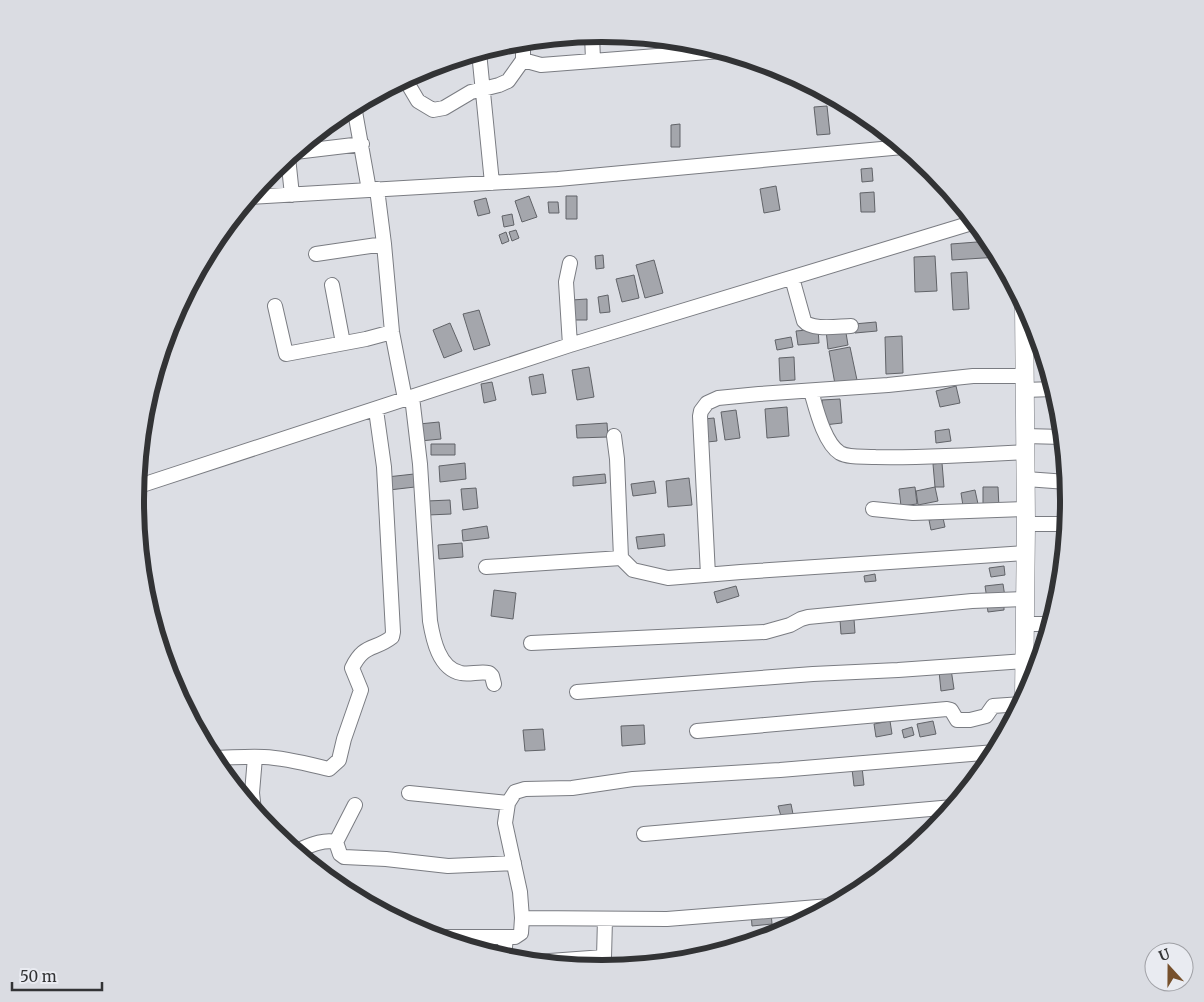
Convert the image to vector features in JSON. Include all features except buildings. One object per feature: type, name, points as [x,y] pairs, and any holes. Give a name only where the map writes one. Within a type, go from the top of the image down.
[{"type":"main road","points":[[1024,322],[1026,479],[1024,680]]},
{"type":"street","points":[[592,42],[593,60]]},
{"type":"street","points":[[409,85],[418,101],[434,110],[444,108],[462,97],[499,85],[508,80],[523,60],[524,49]]},
{"type":"street","points":[[523,60],[541,65],[564,64],[683,50]]},
{"type":"street","points":[[480,59],[492,183]]},
{"type":"street","points":[[356,115],[384,244],[392,332],[408,398],[420,464],[430,621],[434,641],[442,659],[451,668],[459,673],[488,673],[492,676],[494,684]]},
{"type":"street","points":[[307,151],[362,144]]},
{"type":"street","points":[[260,196],[558,178],[894,148]]},
{"type":"street","points":[[289,166],[292,194]]},
{"type":"street","points":[[144,484],[570,345],[968,224]]},
{"type":"street","points":[[316,254],[384,244]]},
{"type":"street","points":[[570,263],[566,282],[570,345]]},
{"type":"street","points":[[792,278],[804,321],[807,324],[813,327],[851,326]]},
{"type":"street","points":[[332,285],[343,343]]},
{"type":"street","points":[[275,306],[286,354],[392,332]]},
{"type":"street","points":[[708,575],[700,416],[703,407],[707,403],[718,398],[888,385],[973,376],[1046,387]]},
{"type":"street","points":[[811,391],[817,414],[830,441],[841,453],[852,456],[911,458],[1025,444],[1057,438]]},
{"type":"street","points":[[222,758],[255,757],[298,761],[329,769],[335,766],[339,760],[361,690],[352,668],[363,651],[388,641],[392,637],[393,632],[384,467],[376,410]]},
{"type":"street","points":[[614,436],[617,459],[621,558],[633,570],[668,578],[1026,553]]},
{"type":"street","points":[[1026,479],[1060,481]]},
{"type":"street","points":[[873,509],[1026,517],[1060,523]]},
{"type":"street","points":[[486,567],[621,558]]},
{"type":"street","points":[[531,643],[765,632],[790,625],[808,617],[963,601],[1024,599]]},
{"type":"street","points":[[1025,624],[1044,624]]},
{"type":"street","points":[[577,692],[813,674],[1024,661]]},
{"type":"street","points":[[697,731],[947,709],[952,710],[956,720],[966,720],[986,716],[993,706],[1013,705]]},
{"type":"street","points":[[461,937],[506,937],[521,933],[520,892],[505,823],[508,802],[515,792],[525,789],[572,788],[633,779],[780,770],[985,753]]},
{"type":"street","points":[[253,798],[255,757]]},
{"type":"street","points":[[409,793],[508,802]]},
{"type":"street","points":[[355,805],[336,842],[340,854],[344,857],[386,859],[448,866],[514,863]]},
{"type":"street","points":[[644,834],[943,807]]},
{"type":"street","points":[[303,848],[322,841],[336,842]]},
{"type":"street","points":[[522,918],[668,919],[814,907]]},
{"type":"street","points":[[575,959],[604,957],[605,918]]},
{"type":"street","points":[[505,949],[506,937]]}]
